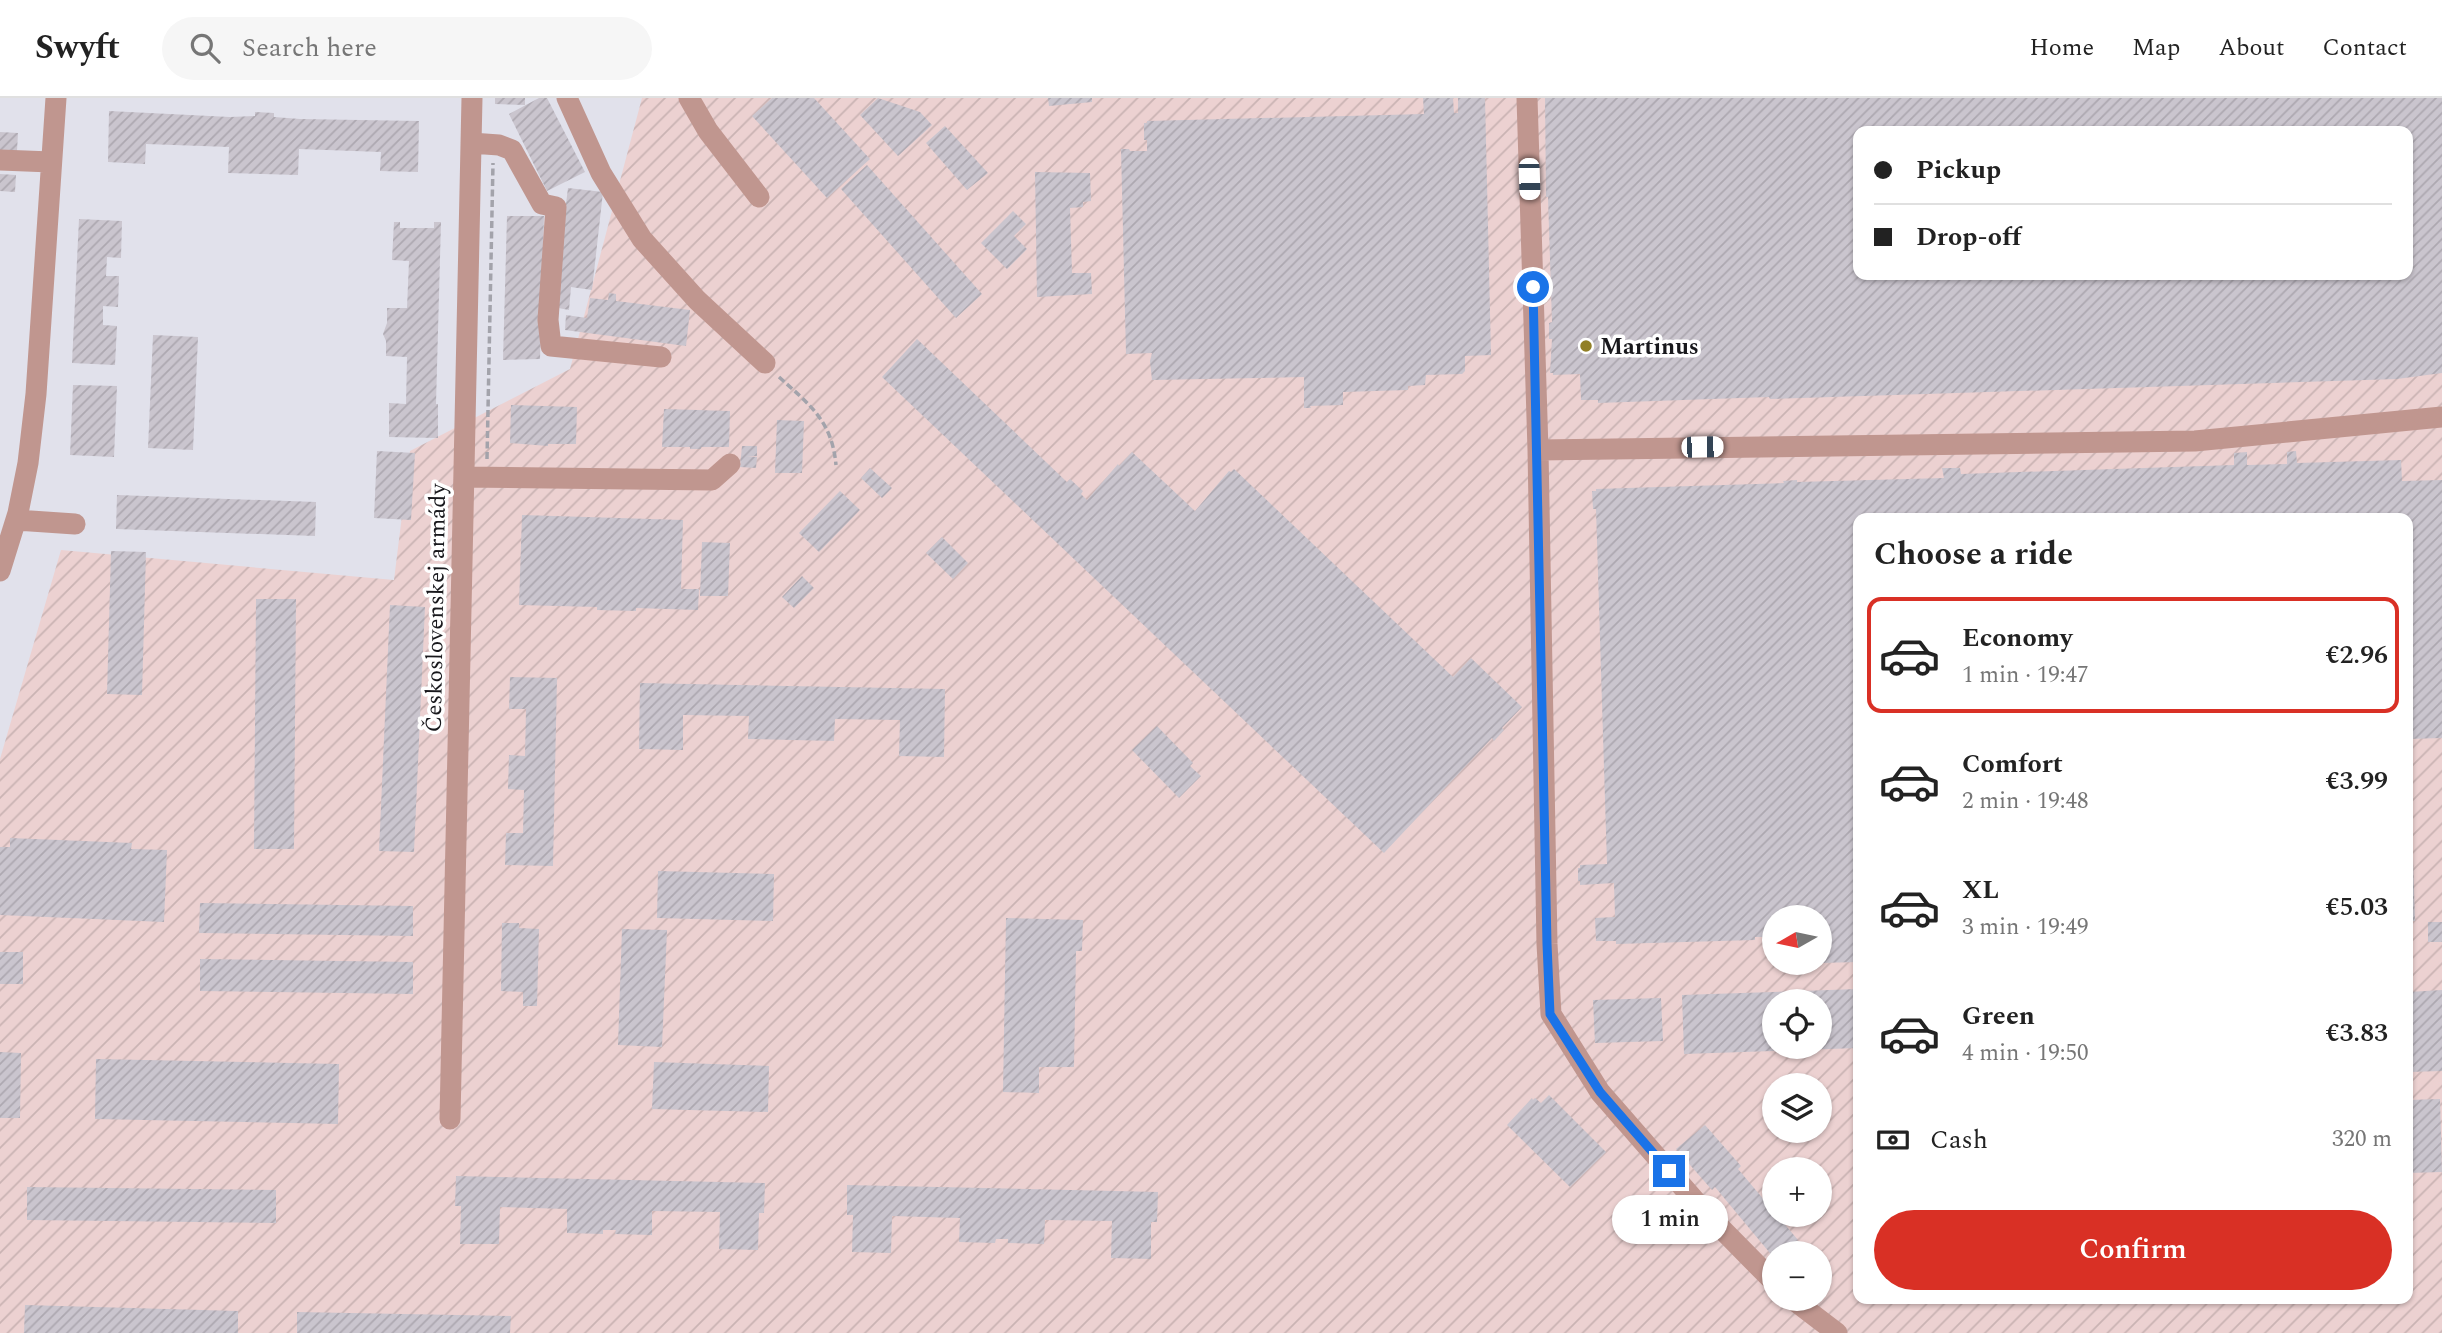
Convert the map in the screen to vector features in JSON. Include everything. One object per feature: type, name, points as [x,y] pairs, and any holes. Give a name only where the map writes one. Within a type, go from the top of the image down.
[{"type":"street","points":[[0,571],[16,520],[28,463],[36,394],[55,98]]},
{"type":"street","name":"Československej armády","points":[[450,1119],[472,98]]},
{"type":"street","points":[[567,98],[601,173],[642,239],[697,300],[765,363]]},
{"type":"street","points":[[689,98],[708,131],[759,197]]},
{"type":"street","points":[[1527,98],[1538,450],[1546,930],[1550,1014],[1600,1092],[1703,1210],[1762,1270]]},
{"type":"street","points":[[471,143],[499,145],[512,150],[542,204],[556,207],[548,320],[551,346],[661,358]]},
{"type":"street","points":[[0,160],[51,162]]},
{"type":"street","points":[[1538,450],[2195,441],[2442,417]]},
{"type":"street","points":[[464,477],[712,480],[730,464]]},
{"type":"street","points":[[16,520],[75,524]]},
{"type":"street","points":[[1808,1311],[1837,1333]]},
{"type":"path","points":[[486,477],[493,157]]},
{"type":"path","points":[[765,363],[821,418],[830,432],[836,465]]},
{"type":"shaded area","points":[[642,98],[2442,98],[2442,1333],[0,1333],[0,759],[61,550],[394,580],[410,451],[570,369]]},
{"type":"building","points":[[495,98],[525,98],[525,105],[495,104]]},
{"type":"building","points":[[539,98],[547,98],[585,172],[547,191],[509,114]]},
{"type":"building","points":[[772,98],[814,98],[870,159],[827,198],[752,116]]},
{"type":"building","points":[[878,98],[920,112],[932,125],[898,156],[860,115]]},
{"type":"building","points":[[1048,98],[1092,98],[1092,102],[1049,106]]},
{"type":"building","points":[[1423,98],[1453,98],[1454,113],[1458,113],[1458,98],[1485,98],[1491,355],[1465,356],[1465,371],[1462,374],[1426,375],[1425,385],[1408,386],[1408,390],[1343,392],[1343,405],[1304,408],[1304,377],[1152,380],[1152,353],[1126,354],[1121,149],[1147,151],[1144,123],[1424,114]]},
{"type":"building","points":[[1545,98],[2442,98],[2442,373],[2397,379],[1770,399],[1598,403],[1598,400],[1581,400],[1580,374],[1550,373],[1552,339],[1549,339],[1549,323],[1552,322]]},
{"type":"building","points":[[109,111],[230,117],[255,116],[255,112],[300,119],[419,121],[418,172],[380,171],[381,152],[299,149],[298,175],[228,173],[229,147],[146,144],[145,164],[108,162]]},
{"type":"building","points":[[945,126],[988,173],[967,190],[926,143]]},
{"type":"building","points":[[0,132],[18,133],[17,151],[0,150]]},
{"type":"building","points":[[867,165],[982,294],[956,318],[841,189]]},
{"type":"building","points":[[1035,172],[1090,173],[1091,201],[1083,202],[1083,207],[1070,208],[1072,273],[1091,273],[1092,294],[1037,297]]},
{"type":"building","points":[[0,174],[16,175],[15,192],[0,191]]},
{"type":"building","points":[[568,188],[603,192],[592,290],[571,287],[569,310],[553,307]]},
{"type":"building","points":[[1013,211],[1026,224],[1014,236],[1027,249],[1007,269],[981,243]]},
{"type":"building","points":[[507,216],[544,216],[540,359],[503,360]]},
{"type":"building","points":[[79,219],[122,221],[121,258],[107,257],[106,276],[119,276],[118,307],[103,306],[103,325],[117,326],[115,365],[72,363]]},
{"type":"building","points":[[394,222],[400,222],[400,228],[434,228],[434,222],[441,222],[436,404],[438,438],[389,437],[389,403],[406,404],[407,357],[386,356],[383,334],[387,323],[387,308],[407,308],[409,261],[392,260]]},
{"type":"building","points":[[609,293],[616,294],[616,301],[690,310],[686,346],[565,330],[566,315],[587,318],[590,298],[608,300]]},
{"type":"building","points":[[153,335],[198,337],[193,450],[148,448]]},
{"type":"building","points":[[917,339],[1067,482],[1070,479],[1083,491],[1081,494],[1087,500],[1132,452],[1195,511],[1229,471],[1234,469],[1453,677],[1471,658],[1522,707],[1494,741],[1492,738],[1384,853],[882,377]]},
{"type":"building","points":[[73,385],[117,386],[114,457],[70,455]]},
{"type":"building","points":[[511,405],[577,407],[576,444],[548,446],[510,443]]},
{"type":"building","points":[[664,409],[730,411],[729,447],[662,447]]},
{"type":"building","points":[[777,420],[804,421],[802,473],[775,473]]},
{"type":"building","points":[[742,446],[757,446],[757,456],[747,456],[757,457],[756,468],[740,467]]},
{"type":"building","points":[[377,451],[415,453],[411,520],[374,518]]},
{"type":"building","points":[[2296,451],[2297,463],[2401,460],[2402,481],[2442,480],[2442,738],[2413,739],[2413,513],[1853,513],[1853,962],[1832,963],[1832,905],[1762,905],[1762,937],[1755,937],[1755,940],[1616,944],[1616,941],[1596,941],[1595,918],[1615,917],[1614,883],[1580,885],[1578,881],[1580,865],[1607,864],[1596,509],[1593,509],[1592,491],[1784,483],[1783,481],[1797,480],[1944,478],[1942,468],[1960,468],[1961,474],[2234,465],[2234,453],[2247,452],[2247,465],[2287,464],[2287,452]]},
{"type":"building","points":[[870,468],[892,488],[882,498],[861,478]]},
{"type":"building","points":[[840,491],[860,510],[819,552],[799,533]]},
{"type":"building","points":[[117,495],[316,502],[315,536],[116,529]]},
{"type":"building","points":[[522,515],[683,520],[681,589],[699,589],[698,610],[597,610],[597,607],[519,605]]},
{"type":"building","points":[[942,537],[968,563],[953,579],[926,553]]},
{"type":"building","points":[[702,542],[730,543],[728,596],[700,596]]},
{"type":"building","points":[[111,551],[146,552],[142,695],[107,694]]},
{"type":"building","points":[[802,576],[814,588],[794,608],[782,597]]},
{"type":"building","points":[[256,599],[296,599],[294,849],[254,849]]},
{"type":"building","points":[[390,605],[425,607],[414,852],[379,851]]},
{"type":"building","points":[[510,677],[557,678],[553,866],[505,865],[506,833],[523,833],[524,790],[508,789],[509,755],[525,756],[526,709],[509,709]]},
{"type":"building","points":[[640,683],[945,689],[944,757],[899,756],[900,720],[835,719],[834,741],[748,739],[749,716],[683,715],[683,750],[639,749]]},
{"type":"building","points":[[1157,726],[1193,763],[1190,766],[1201,776],[1179,798],[1132,750]]},
{"type":"building","points":[[10,838],[132,843],[131,849],[167,850],[164,922],[0,915],[0,847],[10,847]]},
{"type":"building","points":[[2413,857],[2415,921],[2413,921]]},
{"type":"building","points":[[658,871],[774,874],[773,921],[657,918]]},
{"type":"building","points":[[200,903],[413,906],[413,936],[199,933]]},
{"type":"building","points":[[1006,918],[1083,920],[1082,951],[1076,951],[1074,1067],[1039,1067],[1039,1093],[1003,1092]]},
{"type":"building","points":[[2428,922],[2442,922],[2442,942],[2428,942]]},
{"type":"building","points":[[502,923],[519,923],[519,928],[539,929],[537,1006],[523,1006],[523,992],[501,991]]},
{"type":"building","points":[[622,929],[667,930],[662,1047],[618,1045]]},
{"type":"building","points":[[0,952],[23,952],[23,984],[0,984]]},
{"type":"building","points":[[200,959],[413,962],[413,994],[200,991]]},
{"type":"building","points":[[1853,989],[1853,1048],[1832,1049],[1832,990]]},
{"type":"building","points":[[2442,990],[2442,1071],[2413,1072],[2413,992]]},
{"type":"building","points":[[1762,992],[1762,1051],[1684,1054],[1682,995]]},
{"type":"building","points":[[1661,998],[1663,1041],[1595,1043],[1593,1000]]},
{"type":"building","points":[[0,1052],[21,1053],[20,1118],[0,1118]]},
{"type":"building","points":[[96,1059],[339,1064],[338,1124],[95,1119]]},
{"type":"building","points":[[654,1062],[769,1066],[768,1112],[652,1109]]},
{"type":"building","points":[[1549,1095],[1606,1152],[1570,1187],[1507,1125],[1532,1098],[1541,1103]]},
{"type":"building","points":[[2440,1099],[2442,1172],[2413,1173],[2413,1100]]},
{"type":"building","points":[[1705,1125],[1741,1166],[1738,1169],[1762,1197],[1762,1227],[1787,1227],[1798,1240],[1762,1241],[1762,1244],[1715,1187],[1712,1190],[1676,1149]]},
{"type":"building","points":[[456,1176],[765,1183],[764,1213],[759,1213],[758,1250],[719,1249],[720,1212],[652,1211],[652,1235],[615,1234],[616,1230],[603,1230],[603,1234],[567,1233],[567,1209],[500,1207],[499,1244],[460,1244],[461,1206],[455,1206]]},
{"type":"building","points":[[847,1185],[1158,1192],[1157,1222],[1151,1222],[1151,1259],[1111,1258],[1112,1221],[1045,1220],[1044,1244],[1008,1243],[1008,1239],[996,1239],[995,1243],[959,1242],[960,1218],[892,1216],[891,1253],[852,1252],[853,1215],[847,1215]]},
{"type":"building","points":[[27,1187],[276,1190],[276,1223],[27,1220]]},
{"type":"building","points":[[25,1305],[238,1311],[238,1333],[24,1333]]},
{"type":"building","points":[[297,1312],[511,1316],[510,1333],[297,1333]]},
{"type":"place","name":"Martinus","points":[[1586,346]]},
{"type":"route","points":[[1533,287],[1550,1014],[1600,1092],[1669,1171]]}]
